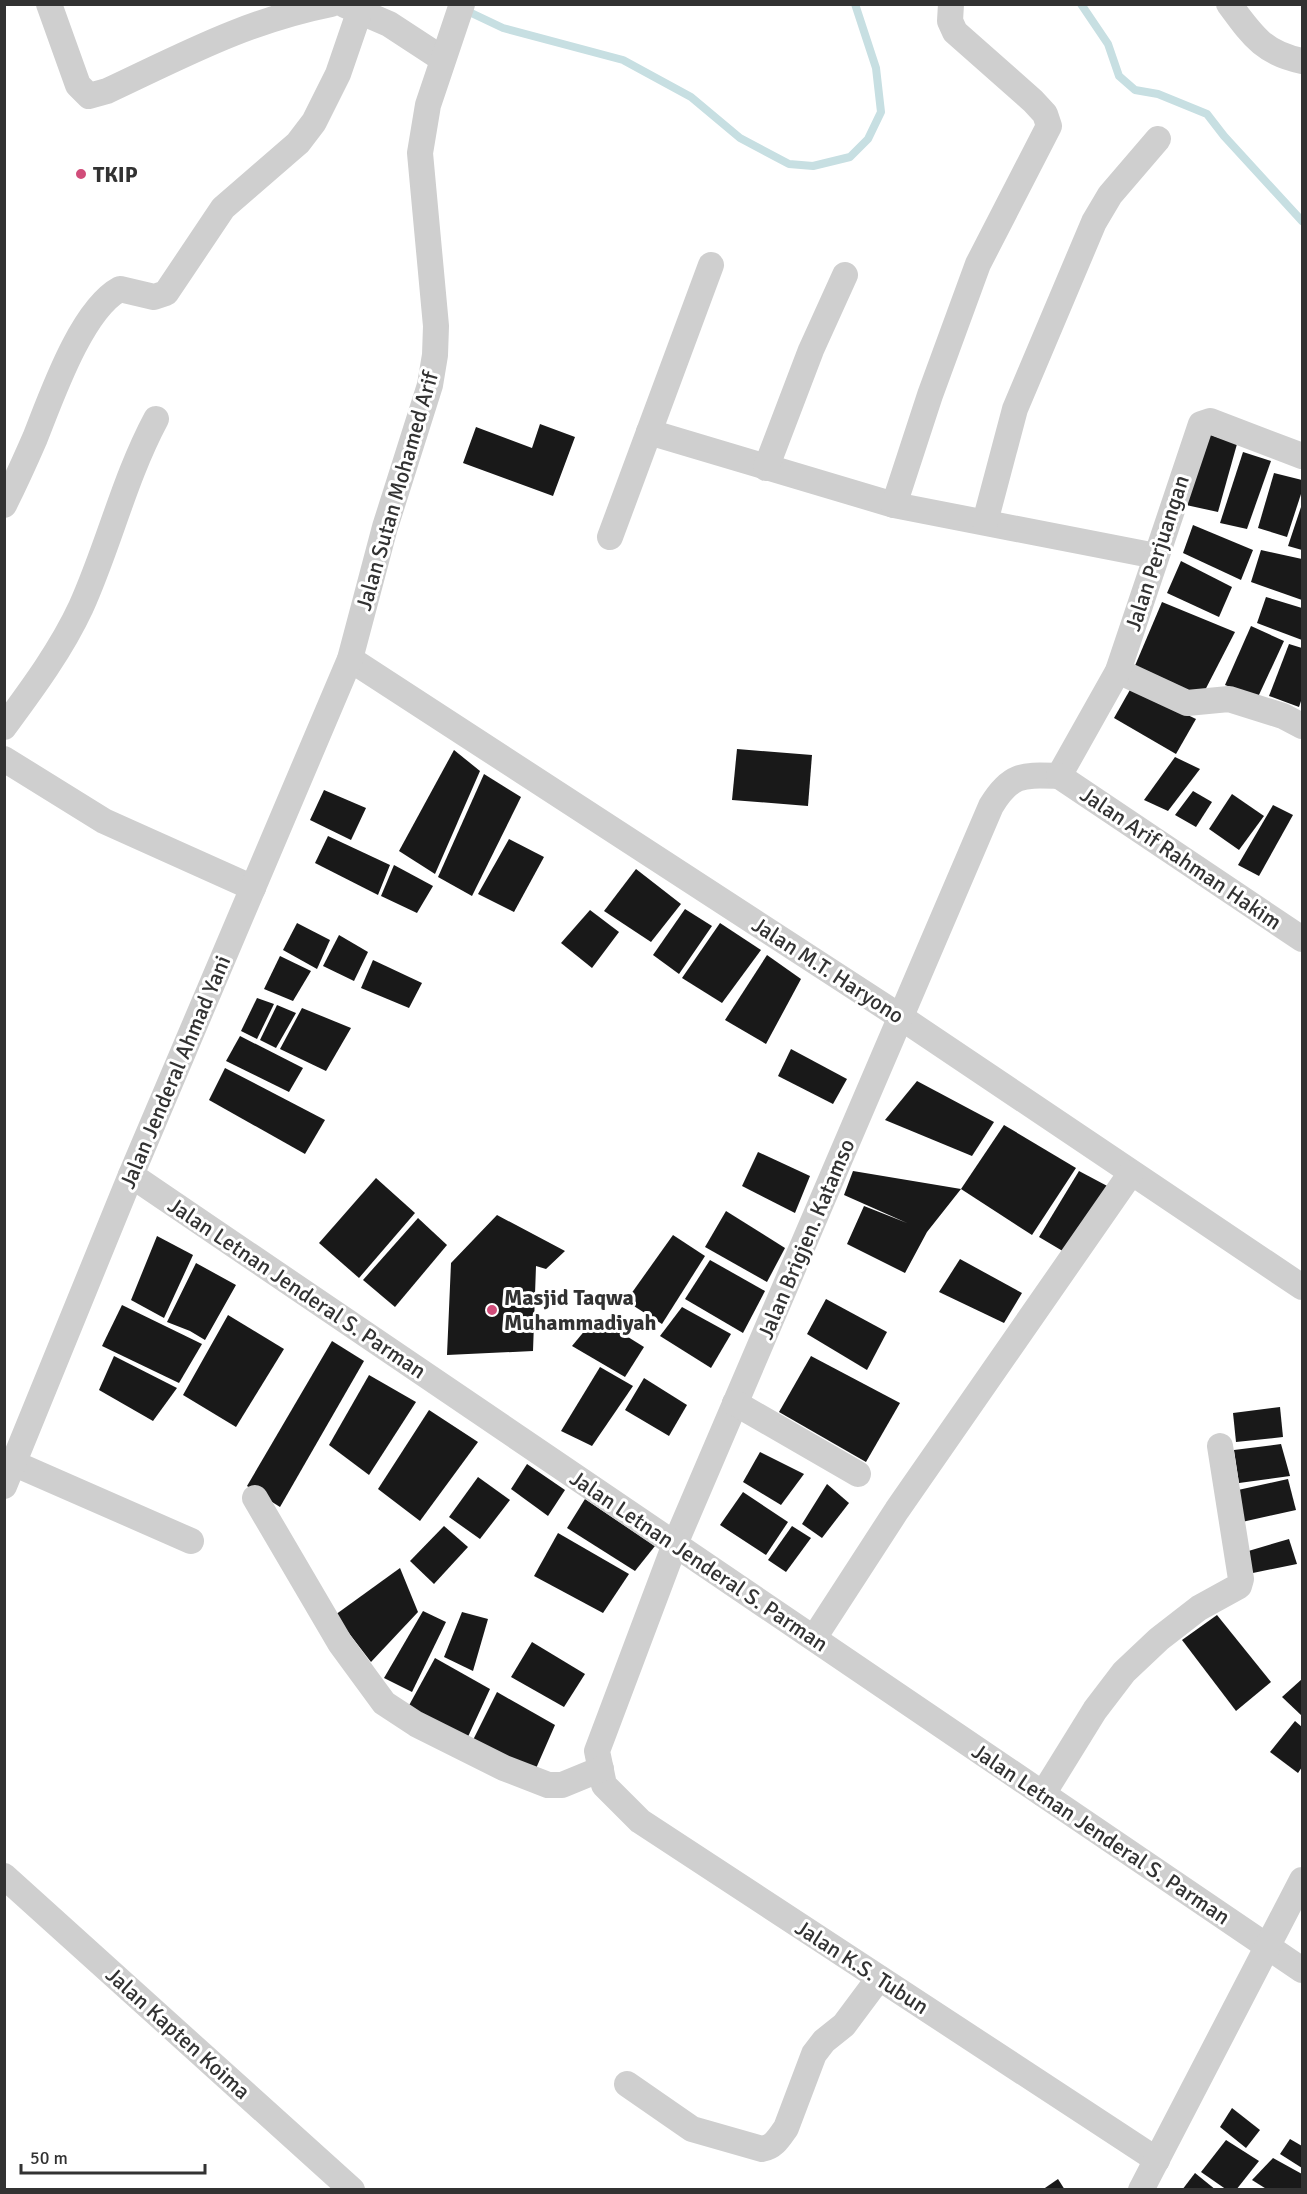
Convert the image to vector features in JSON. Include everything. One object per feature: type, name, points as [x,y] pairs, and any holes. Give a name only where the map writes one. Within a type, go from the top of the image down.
[{"type":"street","points":[[50,4],[78,85],[89,96],[107,91],[218,38],[267,19],[331,4]]},
{"type":"street","name":"Jalan Sutan Mohamed Arif","points":[[350,659],[385,527],[429,385],[435,355],[436,326],[420,153],[428,105],[462,4]]},
{"type":"street","points":[[894,505],[930,395],[978,264],[1049,126],[1045,114],[1033,101],[955,32],[951,21],[951,4]]},
{"type":"street","points":[[4,505],[60,376],[95,314],[109,295],[120,289],[154,297],[166,293],[223,208],[298,143],[321,111],[338,74],[349,7],[446,47]]},
{"type":"street","points":[[1235,7],[1249,31],[1268,49],[1302,61]]},
{"type":"street","points":[[984,522],[1015,409],[1094,222],[1110,195],[1158,139]]},
{"type":"street","points":[[610,537],[711,266]]},
{"type":"street","points":[[766,468],[807,360],[845,275]]},
{"type":"street","points":[[4,727],[42,675],[81,606],[141,445],[156,419]]},
{"type":"street","name":"Jalan Perjuangan","points":[[1059,776],[1118,671],[1200,424],[1210,421],[1302,456]]},
{"type":"street","points":[[649,432],[894,505],[1156,556]]},
{"type":"street","name":"Jalan Jenderal Ahmad Yani","points":[[9,1475],[131,1175],[350,659]]},
{"type":"street","name":"Jalan M.T. Haryono","points":[[350,659],[902,1018],[1302,1287]]},
{"type":"street","points":[[1118,671],[1176,700],[1187,703],[1229,699],[1283,716],[1302,726]]},
{"type":"street","points":[[4,759],[104,821],[253,888]]},
{"type":"street","name":"Jalan Brigjen. Katamso","points":[[599,1760],[675,1544],[991,806],[1001,790],[1025,775],[1059,776]]},
{"type":"street","name":"Jalan Arif Rahman Hakim","points":[[1059,776],[1301,933]]},
{"type":"street","points":[[814,1638],[897,1510],[1131,1173]]},
{"type":"street","name":"Jalan Letnan Jenderal S. Parman","points":[[131,1175],[1302,1970]]},
{"type":"street","points":[[735,1403],[858,1474]]},
{"type":"street","points":[[1043,1794],[1095,1710],[1124,1672],[1199,1608],[1239,1586],[1241,1578],[1220,1446]]},
{"type":"street","points":[[9,1475],[192,1541]]},
{"type":"street","points":[[255,1498],[340,1644],[384,1703],[416,1724],[504,1768],[548,1785],[562,1785],[599,1760]]},
{"type":"street","name":"Jalan K.S. Tubun","points":[[599,1760],[604,1785],[640,1821],[1157,2160]]},
{"type":"street","name":"Jalan Kapten Koima","points":[[4,1876],[352,2190]]},
{"type":"street","points":[[1141,2190],[1302,1880]]},
{"type":"street","points":[[627,2084],[692,2129],[762,2149],[768,2148],[778,2140],[786,2128],[818,2048],[844,2025],[879,1978]]},
{"type":"building","points":[[540,424],[575,437],[553,496],[463,463],[476,427],[532,448]]},
{"type":"building","points":[[1208,434],[1237,444],[1218,512],[1186,505]]},
{"type":"building","points":[[1243,452],[1271,461],[1247,529],[1220,523]]},
{"type":"building","points":[[1274,473],[1302,480],[1302,491],[1287,537],[1258,528]]},
{"type":"building","points":[[1302,504],[1302,550],[1288,546]]},
{"type":"building","points":[[1193,525],[1253,550],[1241,580],[1183,553]]},
{"type":"building","points":[[1261,550],[1302,559],[1302,600],[1251,582]]},
{"type":"building","points":[[1181,561],[1232,587],[1219,617],[1167,593]]},
{"type":"building","points":[[1266,597],[1302,608],[1302,640],[1257,623]]},
{"type":"building","points":[[1162,602],[1235,632],[1201,698],[1134,668]]},
{"type":"building","points":[[1251,626],[1284,641],[1258,697],[1225,685]]},
{"type":"building","points":[[1289,644],[1302,648],[1302,698],[1299,707],[1269,696]]},
{"type":"building","points":[[1131,688],[1196,719],[1176,754],[1114,718]]},
{"type":"building","points":[[737,749],[812,755],[808,806],[732,800]]},
{"type":"building","points":[[454,750],[480,771],[435,874],[399,851]]},
{"type":"building","points":[[1175,757],[1200,769],[1168,811],[1144,800]]},
{"type":"building","points":[[484,774],[521,797],[472,896],[438,877]]},
{"type":"building","points":[[324,790],[366,808],[351,840],[310,820]]},
{"type":"building","points":[[1193,791],[1212,802],[1196,827],[1175,815]]},
{"type":"building","points":[[1232,794],[1264,816],[1239,850],[1209,829]]},
{"type":"building","points":[[1273,805],[1293,815],[1259,876],[1238,865]]},
{"type":"building","points":[[328,836],[390,865],[378,895],[315,863]]},
{"type":"building","points":[[509,839],[544,857],[514,912],[478,894]]},
{"type":"building","points":[[394,865],[433,886],[417,913],[381,896]]},
{"type":"building","points":[[636,869],[681,904],[651,942],[604,911]]},
{"type":"building","points":[[685,909],[712,926],[679,974],[653,955]]},
{"type":"building","points":[[590,910],[619,932],[592,968],[561,943]]},
{"type":"building","points":[[297,923],[330,940],[317,969],[283,950]]},
{"type":"building","points":[[720,923],[761,950],[722,1003],[682,978]]},
{"type":"building","points":[[339,935],[368,952],[354,981],[323,966]]},
{"type":"building","points":[[767,955],[801,979],[766,1044],[725,1020]]},
{"type":"building","points":[[280,956],[311,971],[293,1001],[264,989]]},
{"type":"building","points":[[373,960],[422,983],[409,1008],[361,988]]},
{"type":"building","points":[[257,998],[274,1004],[257,1039],[241,1031]]},
{"type":"building","points":[[277,1005],[296,1013],[276,1048],[260,1040]]},
{"type":"building","points":[[302,1008],[351,1028],[326,1071],[280,1049]]},
{"type":"building","points":[[240,1036],[303,1068],[289,1092],[226,1061]]},
{"type":"building","points":[[791,1049],[847,1079],[833,1104],[778,1076]]},
{"type":"building","points":[[225,1068],[325,1120],[305,1154],[209,1100]]},
{"type":"building","points":[[917,1081],[994,1122],[972,1156],[885,1120]]},
{"type":"building","points":[[1004,1125],[1076,1168],[1032,1235],[961,1189]]},
{"type":"building","points":[[758,1152],[810,1176],[795,1213],[742,1186]]},
{"type":"building","points":[[853,1171],[961,1189],[927,1232],[905,1273],[847,1244],[864,1206],[907,1223],[844,1195]]},
{"type":"building","points":[[1079,1171],[1111,1188],[1066,1253],[1039,1237]]},
{"type":"building","points":[[376,1178],[415,1213],[359,1278],[319,1243]]},
{"type":"building","points":[[726,1211],[785,1248],[767,1282],[705,1247]]},
{"type":"building","name":"Masjid Taqwa Muhammadiyah","points":[[497,1215],[565,1251],[546,1269],[536,1266],[533,1351],[447,1355],[451,1263]]},
{"type":"building","points":[[418,1218],[447,1245],[395,1307],[363,1280]]},
{"type":"building","points":[[673,1235],[705,1256],[662,1324],[626,1301]]},
{"type":"building","points":[[157,1236],[193,1255],[164,1318],[131,1300]]},
{"type":"building","points":[[960,1259],[1022,1293],[1004,1323],[939,1292]]},
{"type":"building","points":[[710,1260],[765,1291],[743,1333],[685,1299]]},
{"type":"building","points":[[196,1263],[236,1285],[205,1340],[167,1322]]},
{"type":"building","points":[[826,1299],[887,1332],[867,1370],[807,1334]]},
{"type":"building","points":[[122,1305],[202,1344],[179,1383],[102,1346]]},
{"type":"building","points":[[682,1307],[731,1334],[711,1368],[660,1336]]},
{"type":"building","points":[[228,1315],[284,1349],[236,1427],[183,1395]]},
{"type":"building","points":[[596,1317],[644,1347],[625,1377],[572,1346]]},
{"type":"building","points":[[332,1341],[364,1361],[280,1507],[247,1486]]},
{"type":"building","points":[[114,1356],[177,1388],[153,1421],[99,1390]]},
{"type":"building","points":[[811,1356],[900,1403],[866,1462],[779,1412]]},
{"type":"building","points":[[600,1367],[633,1386],[592,1446],[561,1431]]},
{"type":"building","points":[[369,1375],[416,1402],[369,1475],[329,1445]]},
{"type":"building","points":[[644,1378],[687,1405],[669,1436],[625,1410]]},
{"type":"building","points":[[1280,1407],[1283,1437],[1236,1442],[1233,1413]]},
{"type":"building","points":[[429,1410],[478,1442],[420,1521],[378,1489]]},
{"type":"building","points":[[1281,1444],[1290,1476],[1239,1483],[1234,1450]]},
{"type":"building","points":[[760,1452],[804,1474],[781,1505],[743,1482]]},
{"type":"building","points":[[527,1464],[565,1490],[548,1516],[511,1489]]},
{"type":"building","points":[[478,1477],[510,1500],[480,1539],[449,1517]]},
{"type":"building","points":[[1288,1479],[1296,1510],[1242,1522],[1238,1490]]},
{"type":"building","points":[[827,1484],[849,1503],[822,1538],[802,1524]]},
{"type":"building","points":[[743,1492],[788,1522],[766,1555],[720,1525]]},
{"type":"building","points":[[585,1499],[655,1546],[635,1571],[567,1528]]},
{"type":"building","points":[[444,1526],[468,1547],[434,1584],[410,1561]]},
{"type":"building","points":[[792,1526],[811,1538],[786,1572],[768,1560]]},
{"type":"building","points":[[558,1533],[629,1574],[603,1613],[534,1576]]},
{"type":"building","points":[[1289,1539],[1297,1564],[1248,1574],[1245,1552]]},
{"type":"building","points":[[400,1568],[418,1612],[371,1662],[335,1615]]},
{"type":"building","points":[[423,1611],[446,1622],[412,1692],[384,1678]]},
{"type":"building","points":[[462,1612],[488,1619],[473,1671],[444,1657]]},
{"type":"building","points":[[1217,1615],[1271,1682],[1236,1711],[1182,1640]]},
{"type":"building","points":[[532,1642],[585,1674],[564,1707],[511,1677]]},
{"type":"building","points":[[435,1658],[490,1689],[466,1741],[407,1709]]},
{"type":"building","points":[[1302,1679],[1302,1716],[1282,1697]]},
{"type":"building","points":[[497,1692],[555,1725],[534,1773],[472,1742]]},
{"type":"building","points":[[1295,1721],[1302,1727],[1302,1767],[1298,1773],[1270,1752]]},
{"type":"building","points":[[1232,2108],[1260,2130],[1246,2148],[1220,2127]]},
{"type":"building","points":[[1290,2139],[1302,2146],[1302,2168],[1280,2154]]},
{"type":"building","points":[[1226,2140],[1259,2161],[1236,2190],[1227,2190],[1201,2172]]},
{"type":"building","points":[[1273,2158],[1302,2174],[1302,2190],[1268,2190],[1252,2180]]},
{"type":"building","points":[[1195,2173],[1216,2190],[1182,2190]]},
{"type":"building","points":[[1058,2179],[1065,2190],[1042,2190]]},
{"type":"waterway","points":[[465,10],[503,28],[623,60],[691,97],[740,138],[789,164],[813,166],[850,157],[868,139],[881,112],[876,68],[855,4]]},
{"type":"waterway","points":[[1081,4],[1108,44],[1119,76],[1135,90],[1158,94],[1207,114],[1224,136],[1302,221]]},
{"type":"place","name":"TKIP","points":[[81,174]]},
{"type":"place","name":"Masjid Taqwa Muhammadiyah","points":[[492,1310]]}]
